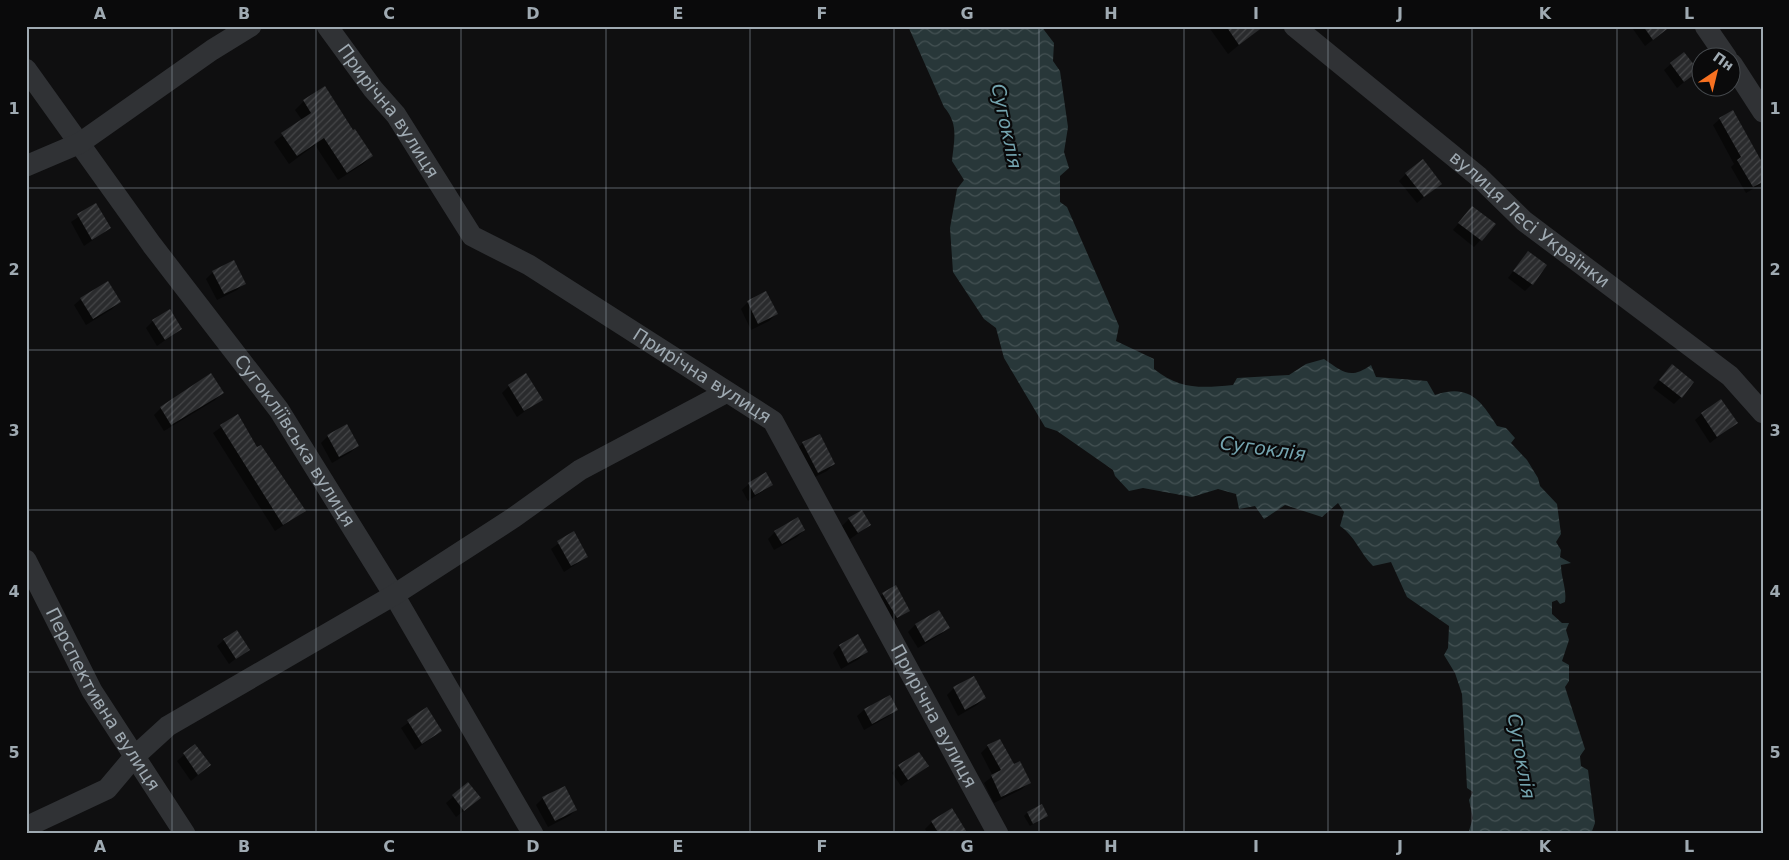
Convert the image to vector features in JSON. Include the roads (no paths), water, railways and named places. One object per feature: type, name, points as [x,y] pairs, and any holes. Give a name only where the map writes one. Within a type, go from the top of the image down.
[{"type":"street","points":[[26,166],[80,142],[212,50],[251,26]]},
{"type":"street","name":"Прирічна вулиця","points":[[318,26],[332,33],[373,90],[396,114],[472,236],[529,265],[773,422],[998,834]]},
{"type":"street","name":"вулиця Лесі Українки","points":[[1294,26],[1480,177],[1524,221],[1730,376],[1763,413]]},
{"type":"street","points":[[1705,26],[1720,48]]},
{"type":"street","name":"Сугокліївська вулиця","points":[[26,69],[152,245],[279,410],[394,595],[533,834]]},
{"type":"street","points":[[1742,79],[1763,112]]},
{"type":"street","points":[[26,828],[107,789],[134,756],[168,726],[394,595],[513,518],[580,470],[727,392]]},
{"type":"street","name":"Перспективна вулиця","points":[[26,560],[92,691],[185,834]]},
{"type":"water","name":"Сугоклія","points":[[908,26],[1041,26],[1054,43],[1053,61],[1060,71],[1068,127],[1064,152],[1069,168],[1060,176],[1060,202],[1067,207],[1119,326],[1116,341],[1154,359],[1154,369],[1164,376],[1182,384],[1211,387],[1233,385],[1237,378],[1289,375],[1306,364],[1324,359],[1342,371],[1352,373],[1364,370],[1371,365],[1376,377],[1427,381],[1435,395],[1456,391],[1472,396],[1485,408],[1497,426],[1506,428],[1515,438],[1511,443],[1527,460],[1538,478],[1540,486],[1557,504],[1561,534],[1556,542],[1561,550],[1560,557],[1571,563],[1561,565],[1565,602],[1560,604],[1557,600],[1552,602],[1552,614],[1562,623],[1569,623],[1566,630],[1569,640],[1562,661],[1569,665],[1569,681],[1565,687],[1585,749],[1580,756],[1581,766],[1588,770],[1595,823],[1591,834],[1468,834],[1473,818],[1469,800],[1473,792],[1467,788],[1462,694],[1455,673],[1444,655],[1448,648],[1449,626],[1407,597],[1391,562],[1373,566],[1350,535],[1340,526],[1344,512],[1338,503],[1322,517],[1285,505],[1264,519],[1255,506],[1239,509],[1236,494],[1218,489],[1192,497],[1143,488],[1129,491],[1115,476],[1113,470],[1057,431],[1045,427],[1004,358],[996,328],[984,319],[953,272],[950,228],[957,189],[964,180],[952,161],[954,126],[952,120],[944,107]]}]
